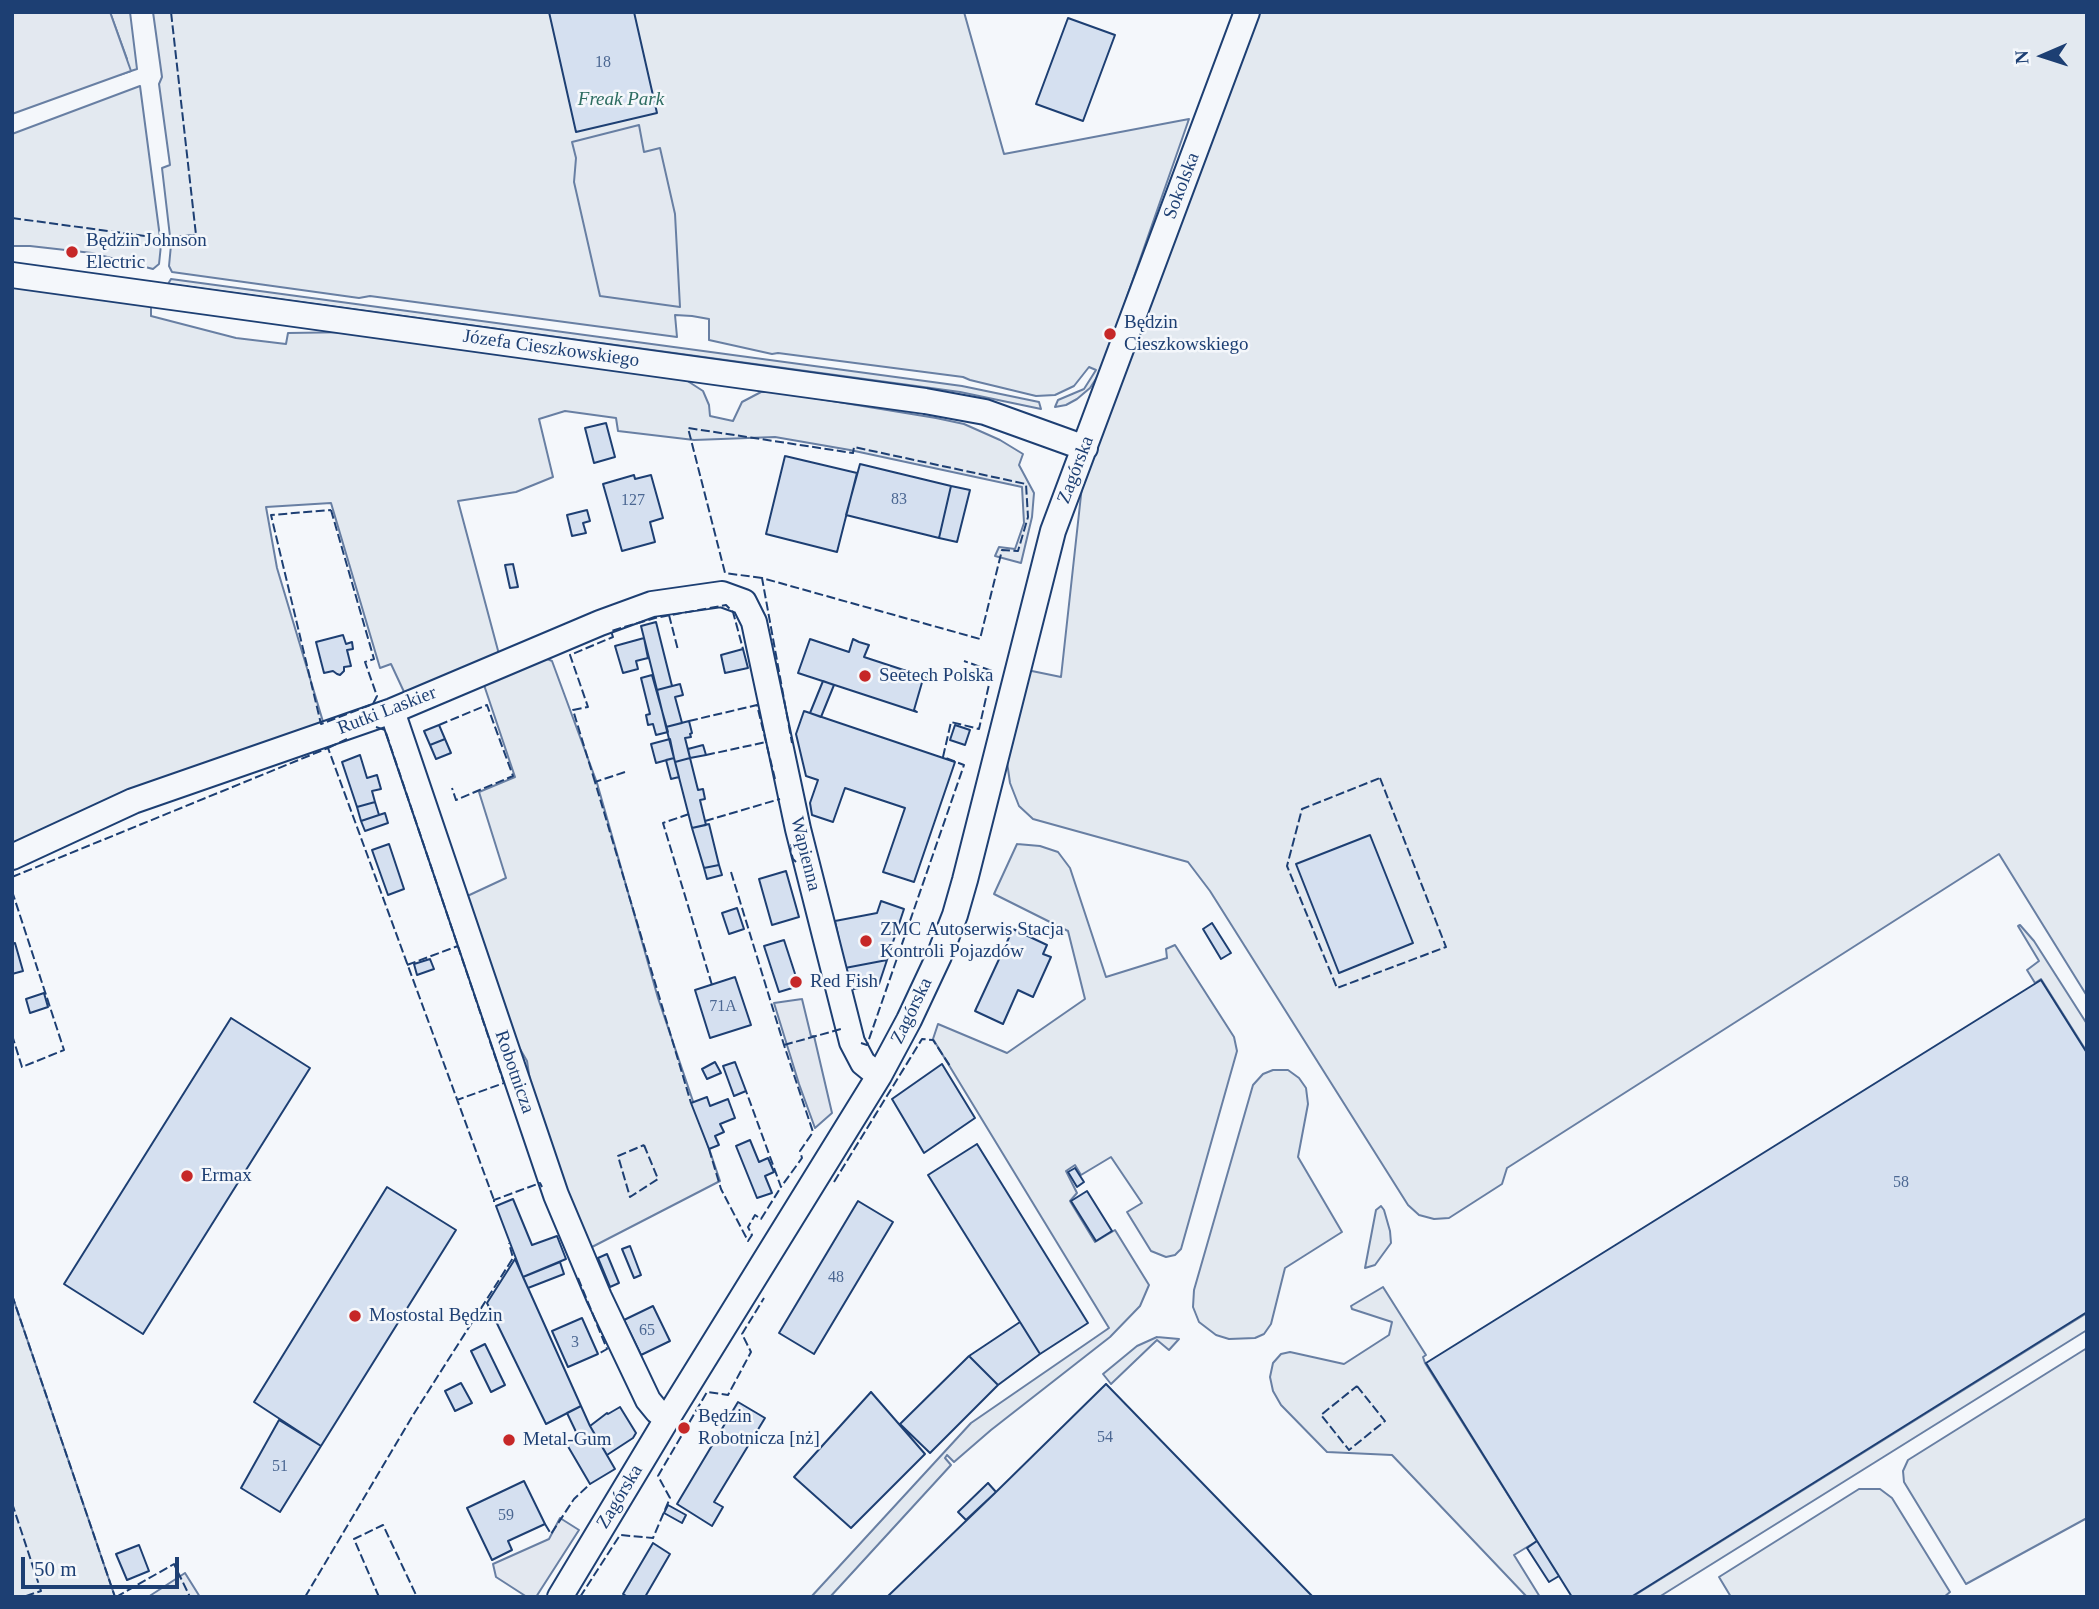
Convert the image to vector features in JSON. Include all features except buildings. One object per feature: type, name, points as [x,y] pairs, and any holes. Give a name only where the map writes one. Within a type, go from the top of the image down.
[{"type":"street","name":"Sokolska","points":[[1116,361],[1247,12]]},
{"type":"street","name":"Józefa Cieszkowskiego","points":[[12,275],[925,401],[985,412],[1084,448]]},
{"type":"street","name":"Zagórska","points":[[560,1597],[879,1076],[939,956],[955,915],[1053,531],[1116,361]]},
{"type":"street","name":"Rutki Laskier","points":[[12,857],[133,801],[392,711],[600,623],[652,604],[722,594],[744,602],[754,622]]},
{"type":"street","name":"Wapienna","points":[[754,622],[798,829],[852,1042],[863,1063],[879,1076]]},
{"type":"street","name":"Robotnicza","points":[[392,711],[556,1195],[599,1297],[648,1400],[657,1412],[667,1419]]},
{"type":"green space","points":[[110,12],[130,12],[137,69],[119,75],[127,59]]},
{"type":"green space","name":"Freak Park","points":[[153,12],[964,12],[1004,154],[1189,119],[1101,371],[1090,388],[1077,399],[1055,407],[1058,400],[1084,389],[1096,370],[1089,367],[1074,386],[1055,395],[1036,396],[963,377],[772,354],[709,340],[709,319],[692,316],[675,315],[677,337],[172,272],[169,266],[171,245],[162,168],[170,165]]},
{"type":"green space","points":[[1260,12],[2087,12],[2087,996],[1999,854],[1507,1168],[1502,1184],[1449,1218],[1434,1219],[1419,1215],[1408,1205],[1210,891],[1188,862],[1033,819],[1019,806],[1010,783],[1006,755],[1027,670],[1061,677],[1082,486]]},
{"type":"green space","points":[[140,86],[161,245],[159,264],[153,269],[92,253],[12,246],[12,134]]},
{"type":"green space","points":[[171,279],[962,386],[1039,402],[1041,409],[960,392],[168,284]]},
{"type":"green space","points":[[12,286],[151,304],[151,316],[236,338],[286,344],[288,333],[355,332],[686,380],[703,391],[710,416],[733,421],[742,402],[761,392],[777,392],[964,424],[1023,454],[1019,465],[1034,493],[1032,517],[1021,563],[995,556],[999,547],[1015,549],[1024,523],[1022,487],[850,450],[775,437],[694,440],[618,431],[616,418],[565,411],[539,419],[553,477],[516,492],[458,501],[500,658],[405,694],[391,664],[380,668],[331,503],[266,507],[277,568],[324,725],[12,848]]},
{"type":"green space","points":[[545,658],[552,661],[597,783],[658,998],[720,1181],[592,1247],[579,1232],[533,1101],[527,1061],[520,1049],[512,1044],[463,898],[506,878],[479,792],[515,777],[483,682]]},
{"type":"green space","points":[[1017,844],[1040,846],[1058,852],[1070,868],[1106,977],[1167,958],[1166,949],[1175,945],[1234,1037],[1237,1051],[1181,1249],[1175,1255],[1166,1257],[1151,1251],[1127,1212],[1142,1203],[1111,1157],[1081,1175],[1075,1165],[1066,1171],[1077,1193],[1070,1201],[1095,1242],[1115,1230],[1149,1285],[1140,1306],[1110,1337],[954,1462],[947,1455],[945,1458],[951,1465],[830,1597],[811,1597],[971,1423],[1109,1328],[933,1039],[938,1024],[1007,1053],[1085,999],[1068,931],[994,894]]},
{"type":"green space","points":[[2018,926],[2034,941],[2087,1024],[2087,1052],[2041,979],[2035,983],[2027,970],[2039,961]]},
{"type":"green space","points":[[1273,1070],[1288,1070],[1299,1078],[1306,1088],[1308,1104],[1298,1157],[1342,1232],[1285,1268],[1271,1324],[1264,1334],[1255,1338],[1229,1339],[1216,1335],[1199,1322],[1193,1307],[1194,1290],[1253,1085],[1263,1074]]},
{"type":"green space","points":[[1381,1206],[1390,1231],[1391,1243],[1375,1265],[1365,1268],[1376,1210]]},
{"type":"green space","points":[[1383,1287],[1426,1355],[1423,1357],[1425,1363],[1537,1541],[1514,1555],[1540,1597],[1527,1597],[1392,1455],[1327,1452],[1281,1405],[1273,1391],[1270,1377],[1273,1363],[1281,1354],[1290,1352],[1344,1364],[1389,1335],[1392,1322],[1352,1309],[1351,1306]]},
{"type":"green space","points":[[12,1295],[115,1597],[12,1597]]},
{"type":"green space","points":[[2087,1313],[2087,1330],[1659,1597],[1632,1597]]},
{"type":"green space","points":[[1157,1337],[1179,1339],[1169,1350],[1157,1340],[1111,1384],[1103,1374],[1137,1346]]},
{"type":"green space","points":[[2087,1348],[2087,1518],[1966,1584],[1904,1482],[1903,1471],[1908,1460]]},
{"type":"green space","points":[[1859,1489],[1880,1489],[1892,1498],[1950,1592],[1944,1597],[1731,1597],[1719,1577]]},
{"type":"shaded area","points":[[12,12],[110,12],[131,71],[12,114]]},
{"type":"shaded area","points":[[639,125],[644,152],[660,148],[675,214],[680,307],[600,296],[574,182],[576,158],[572,142]]},
{"type":"shaded area","points":[[802,999],[811,1036],[814,1036],[832,1113],[815,1128],[774,1003]]},
{"type":"shaded area","points":[[560,1518],[579,1530],[536,1597],[527,1597],[496,1577],[493,1564],[549,1539]]},
{"type":"shaded area","points":[[185,1573],[200,1597],[148,1597]]},
{"type":"fence","points":[[12,218],[160,238],[196,235],[171,12]]},
{"type":"fence","points":[[762,578],[725,573],[688,428],[853,453],[854,447],[1026,484],[1028,517],[1018,551],[1002,550],[980,639],[762,578],[792,743]]},
{"type":"fence","points":[[331,510],[374,659],[365,662],[377,696],[373,704],[321,724],[271,515],[331,510]]},
{"type":"fence","points":[[595,782],[573,710],[588,707],[570,655],[613,637],[611,631],[655,618],[726,605],[733,612],[743,649]]},
{"type":"fence","points":[[669,615],[678,650]]},
{"type":"fence","points":[[861,1043],[867,1045],[964,765],[943,757],[951,722],[979,729],[992,671],[964,661]]},
{"type":"fence","points":[[439,725],[487,705],[513,776],[456,800],[452,788]]},
{"type":"fence","points":[[689,721],[757,705],[775,779]]},
{"type":"fence","points":[[376,727],[385,730],[504,1083],[457,1100]]},
{"type":"fence","points":[[328,748],[347,739]]},
{"type":"fence","points":[[706,755],[766,742]]},
{"type":"fence","points":[[12,877],[328,748],[494,1200]]},
{"type":"fence","points":[[625,772],[595,782],[691,1103]]},
{"type":"fence","points":[[1380,778],[1446,947],[1337,988],[1287,866],[1302,809],[1380,778]]},
{"type":"fence","points":[[705,821],[780,799]]},
{"type":"fence","points":[[689,814],[663,823],[712,985]]},
{"type":"fence","points":[[791,844],[790,849],[796,862]]},
{"type":"fence","points":[[731,872],[813,1132],[800,1151],[802,1158],[781,1187],[746,1091]]},
{"type":"fence","points":[[12,891],[64,1050],[22,1067],[12,1035]]},
{"type":"fence","points":[[407,965],[458,946]]},
{"type":"fence","points":[[784,1045],[841,1029]]},
{"type":"fence","points":[[834,1182],[922,1039],[933,1040],[950,1066]]},
{"type":"fence","points":[[644,1145],[658,1179],[630,1197],[618,1156],[644,1145]]},
{"type":"fence","points":[[709,1149],[721,1189],[748,1241],[752,1235],[748,1227],[755,1215],[761,1219],[781,1187]]},
{"type":"fence","points":[[494,1202],[540,1183],[542,1187]]},
{"type":"fence","points":[[305,1597],[415,1412],[513,1258],[509,1243]]},
{"type":"fence","points":[[578,1278],[607,1349],[598,1354]]},
{"type":"fence","points":[[12,1295],[115,1597]]},
{"type":"fence","points":[[580,1597],[620,1535],[653,1538],[670,1498],[658,1476],[707,1392],[728,1395],[751,1352],[742,1334],[764,1298]]},
{"type":"fence","points":[[1357,1386],[1385,1421],[1349,1450],[1321,1415],[1357,1386]]},
{"type":"fence","points":[[545,1524],[551,1534],[574,1499],[590,1484]]},
{"type":"fence","points":[[12,1503],[41,1591],[23,1597]]},
{"type":"fence","points":[[379,1597],[354,1539],[383,1525],[417,1597]]},
{"type":"fence","points":[[116,1597],[174,1564],[190,1597]]},
{"type":"place","name":"Będzin Johnson Electric","points":[[72,252]]},
{"type":"place","name":"Będzin Cieszkowskiego","points":[[1110,334]]},
{"type":"place","name":"Seetech Polska","points":[[865,676]]},
{"type":"place","name":"ZMC Autoserwis Stacja Kontroli Pojazdów","points":[[866,941]]},
{"type":"place","name":"Red Fish","points":[[796,982]]},
{"type":"place","name":"Ermax","points":[[187,1176]]},
{"type":"place","name":"Mostostal Będzin","points":[[355,1316]]},
{"type":"place","name":"Będzin Robotnicza [nż]","points":[[684,1428]]},
{"type":"place","name":"Metal-Gum","points":[[509,1440]]}]
